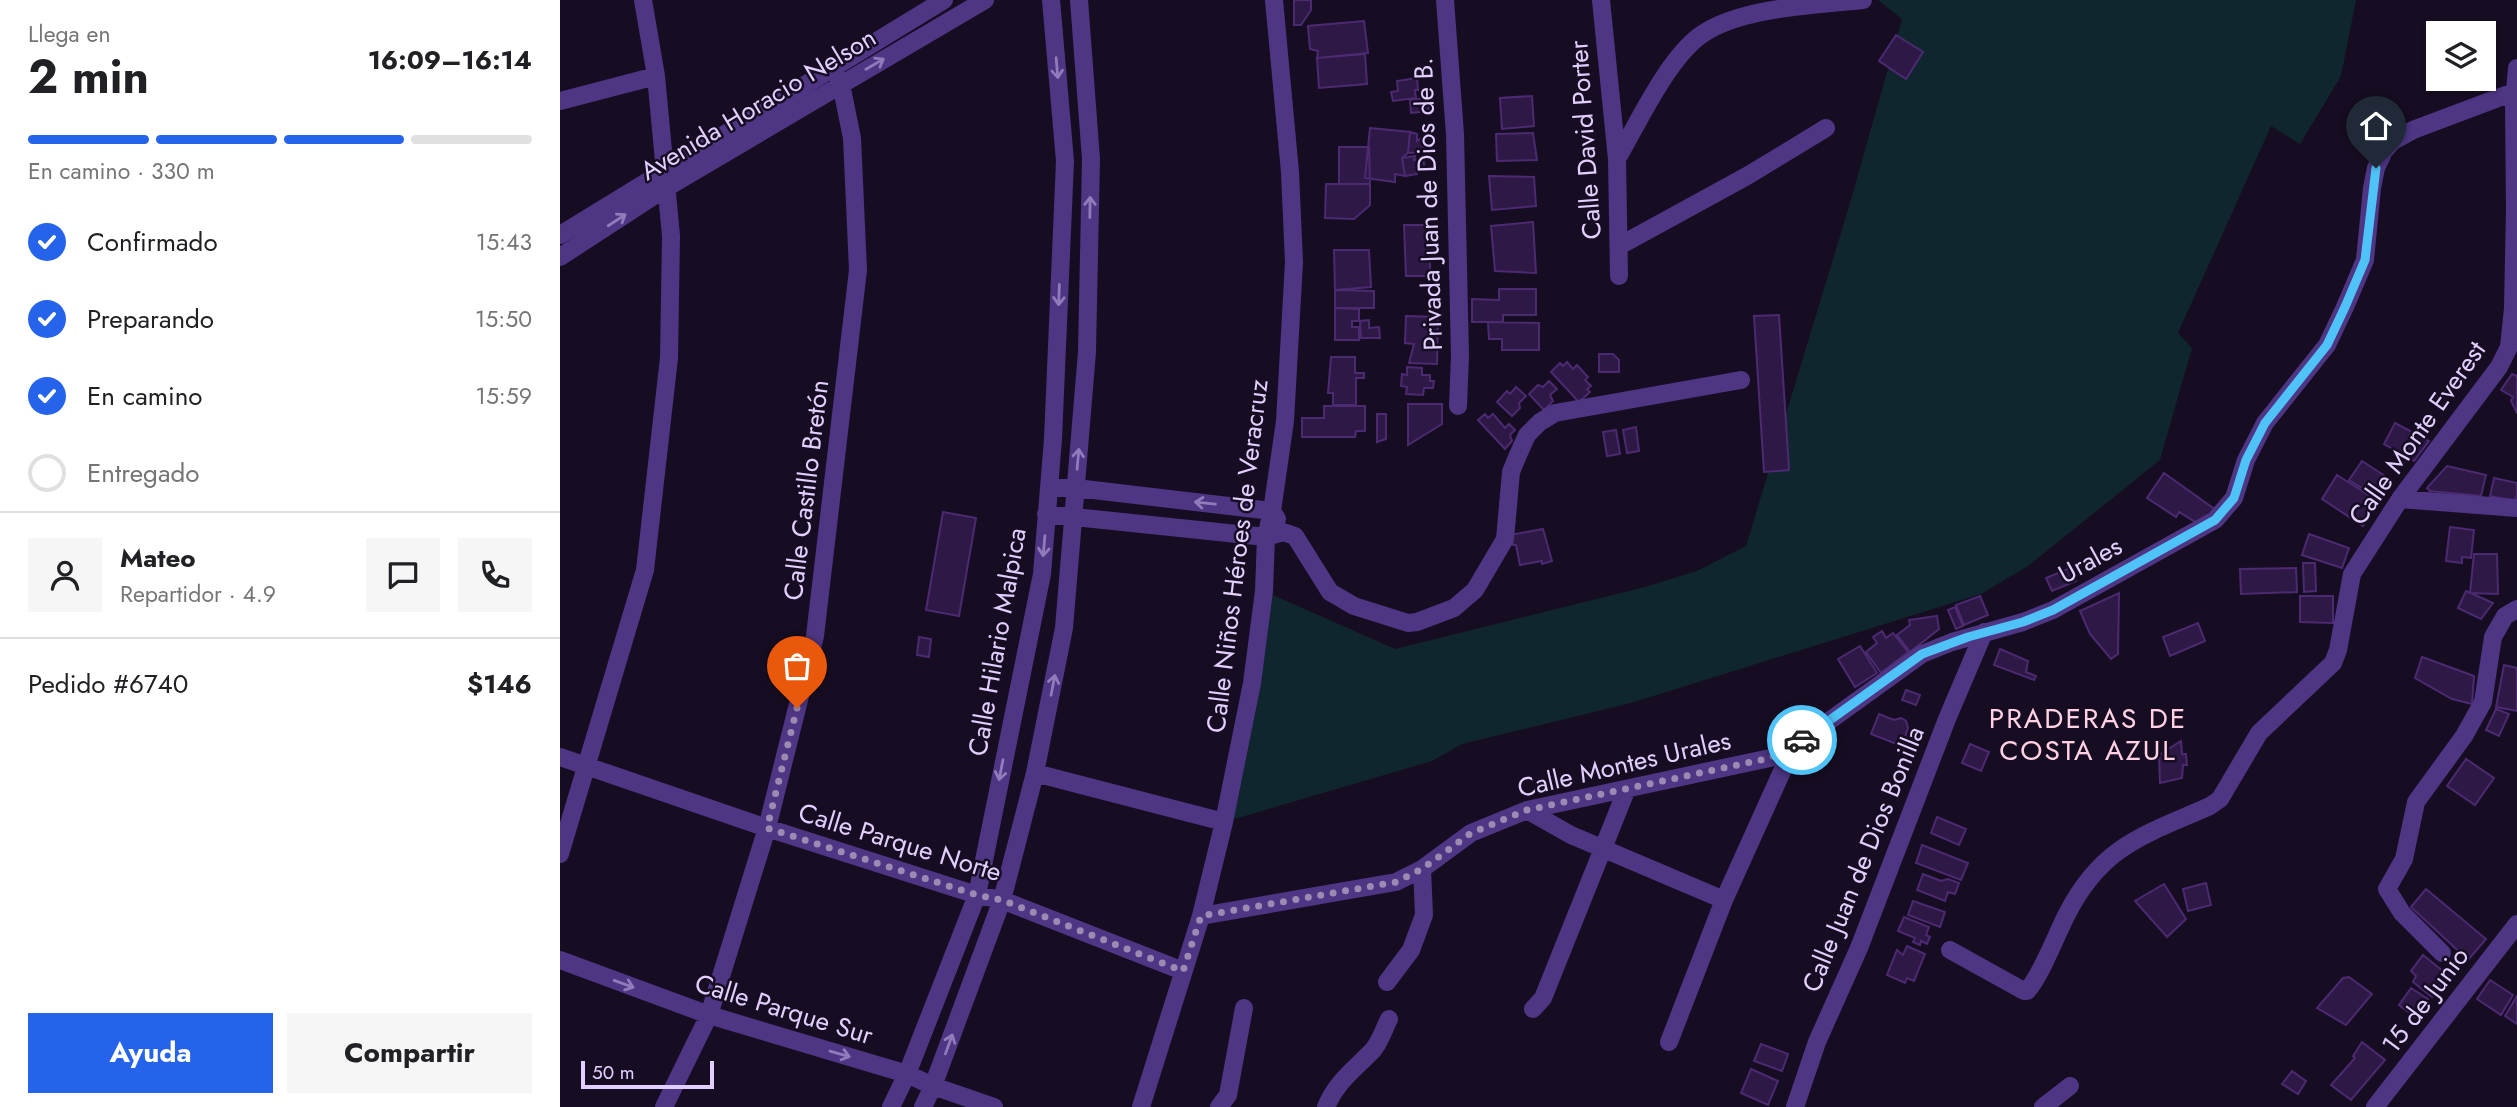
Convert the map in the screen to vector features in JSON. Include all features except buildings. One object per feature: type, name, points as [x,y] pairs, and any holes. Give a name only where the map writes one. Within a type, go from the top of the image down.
[{"type":"street","points":[[560,854],[645,570],[669,358],[671,236],[656,76],[643,0]]},
{"type":"street","name":"Avenida Horacio Nelson","points":[[560,234],[665,179],[798,100],[837,76],[944,0]]},
{"type":"street","name":"Avenida Horacio Nelson","points":[[837,76],[985,0]]},
{"type":"street","name":"Calle Hilario Malpica","points":[[891,1107],[977,895],[1042,573],[1049,488],[1065,161],[1051,0]]},
{"type":"street","points":[[923,1107],[1002,900],[1035,772],[1064,628],[1087,352],[1091,159],[1079,0]]},
{"type":"street","name":"Calle Niños Héroes de Veracruz","points":[[1272,511],[1285,421],[1294,262],[1290,172],[1274,0]]},
{"type":"street","name":"Privada Juan de Dios de B.","points":[[1445,0],[1455,134],[1460,356],[1458,406]]},
{"type":"street","name":"Calle David Porter","points":[[1601,0],[1617,159],[1619,276]]},
{"type":"street","points":[[1617,159],[1674,63],[1699,36],[1713,27],[1769,11],[1863,0]]},
{"type":"street","name":"Calle Monte Everest","points":[[1950,950],[2027,991],[2078,892],[2113,852],[2220,799],[2259,733],[2333,663],[2338,650],[2352,574],[2400,499],[2499,367],[2509,348],[2516,210],[2514,92],[2517,68]]},
{"type":"street","points":[[560,101],[656,76]]},
{"type":"street","name":"Calle Castillo Bretón","points":[[664,1107],[709,1015],[767,828],[815,636],[858,270],[852,138],[837,76]]},
{"type":"street","name":"Urales","points":[[1984,632],[2023,622],[2053,610],[2215,520],[2234,498],[2246,460],[2265,423],[2327,345],[2345,307],[2365,260],[2372,188],[2376,168],[2384,151],[2393,141],[2413,130],[2514,92]]},
{"type":"street","points":[[1619,247],[1747,176],[1826,128]]},
{"type":"street","name":"Avenida Horacio Nelson","points":[[560,257],[665,179]]},
{"type":"street","points":[[1046,514],[1295,536],[1330,592],[1354,606],[1408,623],[1416,622],[1454,608],[1475,590],[1505,539],[1511,472],[1527,435],[1540,422],[1555,412],[1741,380]]},
{"type":"street","points":[[1049,488],[1076,488],[1272,511],[1274,534]]},
{"type":"street","points":[[2400,499],[2517,508]]},
{"type":"street","name":"Calle Niños Héroes de Veracruz","points":[[1141,1107],[1201,916],[1224,822],[1252,683],[1274,534]]},
{"type":"street","points":[[2442,953],[2402,913],[2387,889],[2404,859],[2416,803],[2464,736],[2483,702],[2493,637],[2505,617],[2517,609]]},
{"type":"street","name":"Calle Montes Urales","points":[[1422,869],[1471,833],[1527,810],[1626,791],[1770,758],[1793,747],[1922,654],[1984,632]]},
{"type":"street","name":"Calle Juan de Dios Bonilla","points":[[1795,1107],[1817,1042],[1859,948],[1947,719],[1984,632]]},
{"type":"street","points":[[1669,1042],[1724,900],[1793,747]]},
{"type":"street","name":"Calle Parque Norte","points":[[560,757],[767,828],[977,895],[1002,900],[1183,971]]},
{"type":"street","points":[[1035,772],[1224,822]]},
{"type":"street","points":[[1533,1009],[1543,998],[1626,791]]},
{"type":"street","points":[[1527,810],[1571,835],[1724,900]]},
{"type":"street","points":[[1201,916],[1396,882],[1422,869],[1424,915],[1411,950],[1387,982]]},
{"type":"street","name":"15 de Junio","points":[[2375,1107],[2517,924]]},
{"type":"street","name":"Calle Parque Sur","points":[[560,960],[709,1015],[907,1073],[933,1086],[994,1107]]},
{"type":"street","points":[[1219,1107],[1228,1095],[1244,1008]]},
{"type":"street","points":[[1326,1107],[1341,1080],[1375,1047],[1389,1019]]},
{"type":"street","points":[[2046,1105],[2070,1086]]},
{"type":"shaded area","points":[[1878,0],[2356,0],[2341,76],[2300,144],[2271,126],[2178,333],[2192,348],[2160,460],[2028,566],[1981,594],[1631,703],[1462,744],[1432,761],[1224,822],[1264,591],[1395,649],[1645,587],[1697,571],[1746,546],[1850,203],[1902,19]]},
{"type":"way so far","points":[[797,708],[767,828],[977,895],[1002,900],[1183,971],[1201,916],[1396,882],[1422,869],[1471,833],[1527,810],[1626,791],[1770,758],[1802,740]]},
{"type":"district","name":"PRADERAS DE COSTA AZUL","points":[[2088,734]]},
{"type":"route","points":[[1802,740],[1922,654],[2053,610],[2215,520],[2234,498],[2246,460],[2265,423],[2327,345],[2345,307],[2365,260],[2376,168]]}]
